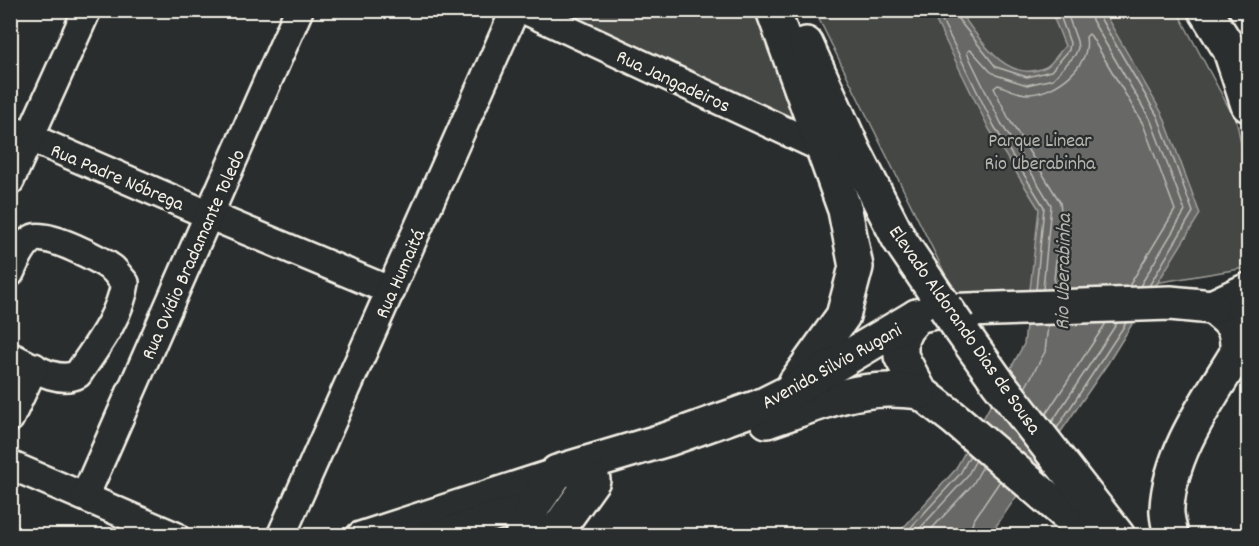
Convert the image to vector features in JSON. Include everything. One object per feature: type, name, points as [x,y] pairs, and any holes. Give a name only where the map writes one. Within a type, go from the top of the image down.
[{"type":"main road","points":[[773,10],[846,210],[856,267],[843,316],[789,392]]},
{"type":"main road","name":"Elevado Aldorando Dias de Sousa","points":[[791,10],[854,151],[940,316],[997,381],[1119,536]]},
{"type":"main road","points":[[1205,10],[1230,50],[1248,105]]},
{"type":"main road","points":[[1171,536],[1166,510],[1171,479],[1184,444],[1243,351],[1229,319],[1212,307],[1248,290]]},
{"type":"main road","name":"Avenida Silvio Rugani","points":[[558,472],[668,439],[761,406],[940,316],[940,311],[1170,303],[1212,307]]},
{"type":"main road","points":[[940,316],[906,329],[901,340],[901,356],[920,392],[1092,536]]},
{"type":"main road","name":"Avenida Silvio Rugani","points":[[534,505],[594,480],[826,401],[860,393],[890,390],[920,392]]},
{"type":"main road","points":[[522,536],[534,505],[558,472]]},
{"type":"main road","points":[[553,536],[594,480]]},
{"type":"street","points":[[10,181],[20,133],[87,10]]},
{"type":"street","name":"Rua Ovídio Bradamante Toledo","points":[[85,496],[299,10]]},
{"type":"street","name":"Rua Humaitá","points":[[281,536],[515,10]]},
{"type":"street","name":"Rua Jangadeiros","points":[[525,10],[824,150]]},
{"type":"street","name":"Rua Padre Nóbrega","points":[[20,133],[391,291]]},
{"type":"street","points":[[10,273],[25,245],[34,238],[48,238],[84,253],[113,270],[125,284],[123,299],[109,326],[78,374],[70,379],[59,378],[22,362],[10,418]]},
{"type":"street","points":[[10,465],[175,536]]},
{"type":"street","name":"Avenida Silvio Rugani","points":[[360,536],[558,472]]},
{"type":"street","name":"Avenida Silvio Rugani","points":[[430,536],[534,505]]},
{"type":"green space","points":[[555,11],[760,11],[804,125]]},
{"type":"green space","name":"Parque Linear Rio Uberabinha","points":[[815,11],[1177,11],[1237,123],[1248,179],[1245,268],[1131,287],[955,294]]},
{"type":"water","name":"Rio Uberabinha","points":[[931,11],[963,11],[962,15],[997,58],[1020,70],[1032,71],[1049,65],[1065,46],[1051,11],[1103,11],[1163,115],[1200,214],[1108,363],[990,535],[896,536],[955,470],[1024,344],[1039,209],[989,129]]}]
